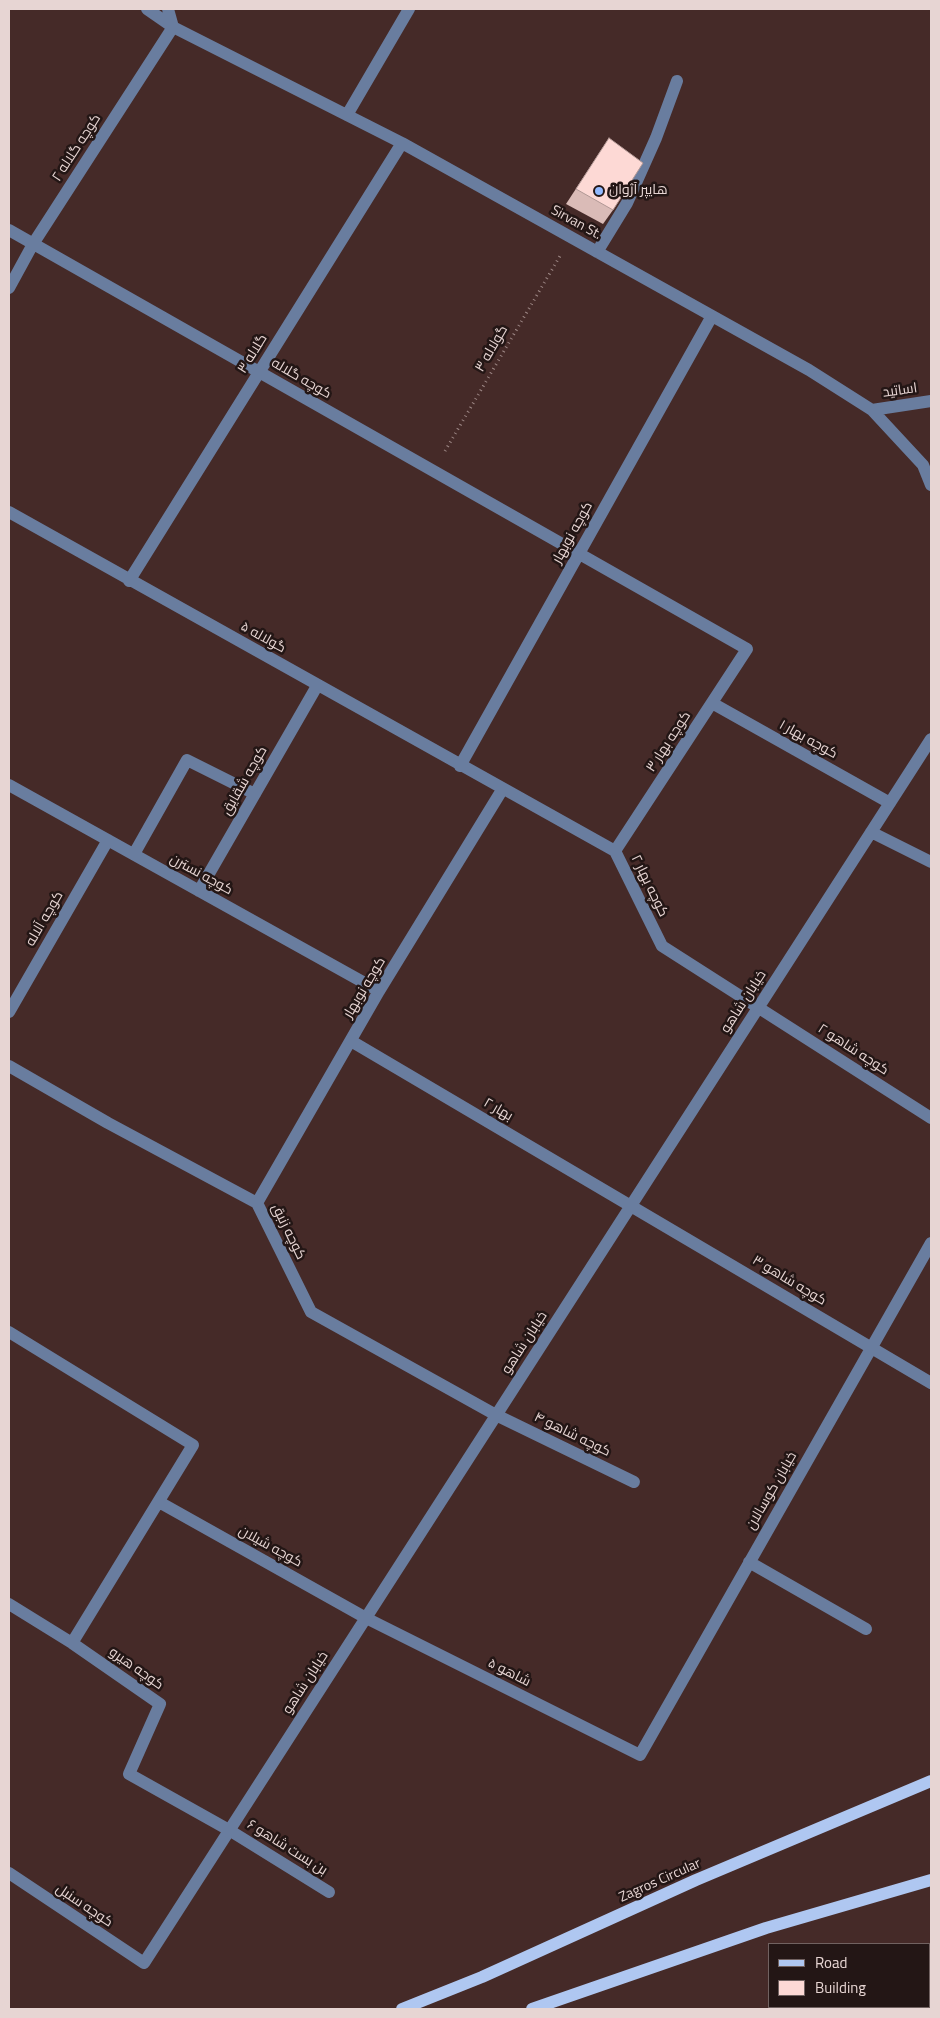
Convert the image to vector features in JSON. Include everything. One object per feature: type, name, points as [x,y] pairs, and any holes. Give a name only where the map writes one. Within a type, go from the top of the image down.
[{"type":"main road","name":"Zagros Circular","points":[[402,2009],[482,1977],[696,1880],[931,1781]]},
{"type":"main road","points":[[532,2009],[766,1928],[931,1880]]},
{"type":"street","name":"Sirvan St.","points":[[147,9],[173,27],[402,143],[809,370],[872,410],[923,465],[931,485]]},
{"type":"street","points":[[168,9],[173,27]]},
{"type":"street","points":[[347,115],[409,9]]},
{"type":"street","name":"کوچه گلاله ۲","points":[[9,288],[33,244],[173,27]]},
{"type":"street","points":[[598,252],[627,203],[656,138],[677,81]]},
{"type":"street","name":"گلاله ۳","points":[[129,580],[402,143]]},
{"type":"street","name":"کوچه گلاله","points":[[9,230],[578,553]]},
{"type":"street","name":"کوچه نوبهار","points":[[460,766],[712,316]]},
{"type":"street","name":"اساتید","points":[[872,410],[931,402]]},
{"type":"street","name":"گولاله ۵","points":[[9,512],[502,790]]},
{"type":"street","name":"کوچه بهار ۳","points":[[578,553],[747,649],[615,851]]},
{"type":"street","name":"کوچه شقایق","points":[[199,891],[317,686]]},
{"type":"street","name":"کوچه بهار ۱","points":[[712,703],[890,804]]},
{"type":"street","name":"خیابان شاهو","points":[[144,1963],[931,739]]},
{"type":"street","points":[[134,854],[186,760],[255,794]]},
{"type":"street","name":"کوچه نسترن","points":[[9,785],[379,992]]},
{"type":"street","name":"کوچه نوبهار","points":[[257,1203],[379,992],[502,790]]},
{"type":"street","name":"کوچه بهار ۲","points":[[502,790],[615,851],[662,946],[759,1007]]},
{"type":"street","points":[[872,832],[931,862]]},
{"type":"street","name":"کوچه آلاله","points":[[9,1012],[108,840]]},
{"type":"street","name":"کوچه شاهو ۲","points":[[759,1007],[931,1118]]},
{"type":"street","name":"بهار ۲","points":[[351,1041],[631,1205]]},
{"type":"street","name":"کوچه زنبق","points":[[9,1066],[108,1123],[257,1203],[310,1312],[496,1415]]},
{"type":"street","name":"کوچه شاهو ۳","points":[[631,1205],[931,1382]]},
{"type":"street","name":"خیابان کوسالان","points":[[640,1755],[931,1243]]},
{"type":"street","points":[[9,1332],[193,1445],[72,1643]]},
{"type":"street","name":"کوچه شاهو ۴","points":[[496,1415],[634,1482]]},
{"type":"street","name":"کوچه شیلان","points":[[159,1502],[366,1618]]},
{"type":"street","points":[[750,1562],[866,1629]]},
{"type":"street","name":"کوچه هیرو","points":[[9,1604],[72,1643],[160,1704],[129,1774],[229,1830]]},
{"type":"street","name":"شاهو ۵","points":[[366,1618],[640,1755]]},
{"type":"street","name":"بن بست شاهو ۶","points":[[229,1830],[329,1892]]},
{"type":"street","name":"کوچه سنبل","points":[[9,1874],[144,1963]]},
{"type":"path","name":"گولاله ۳","points":[[434,471],[570,238]]},
{"type":"building","name":"هایپر آژوان","points":[[609,138],[643,163],[613,210],[576,189]]},
{"type":"place","name":"هایپر آژوان","points":[[599,191]]}]
